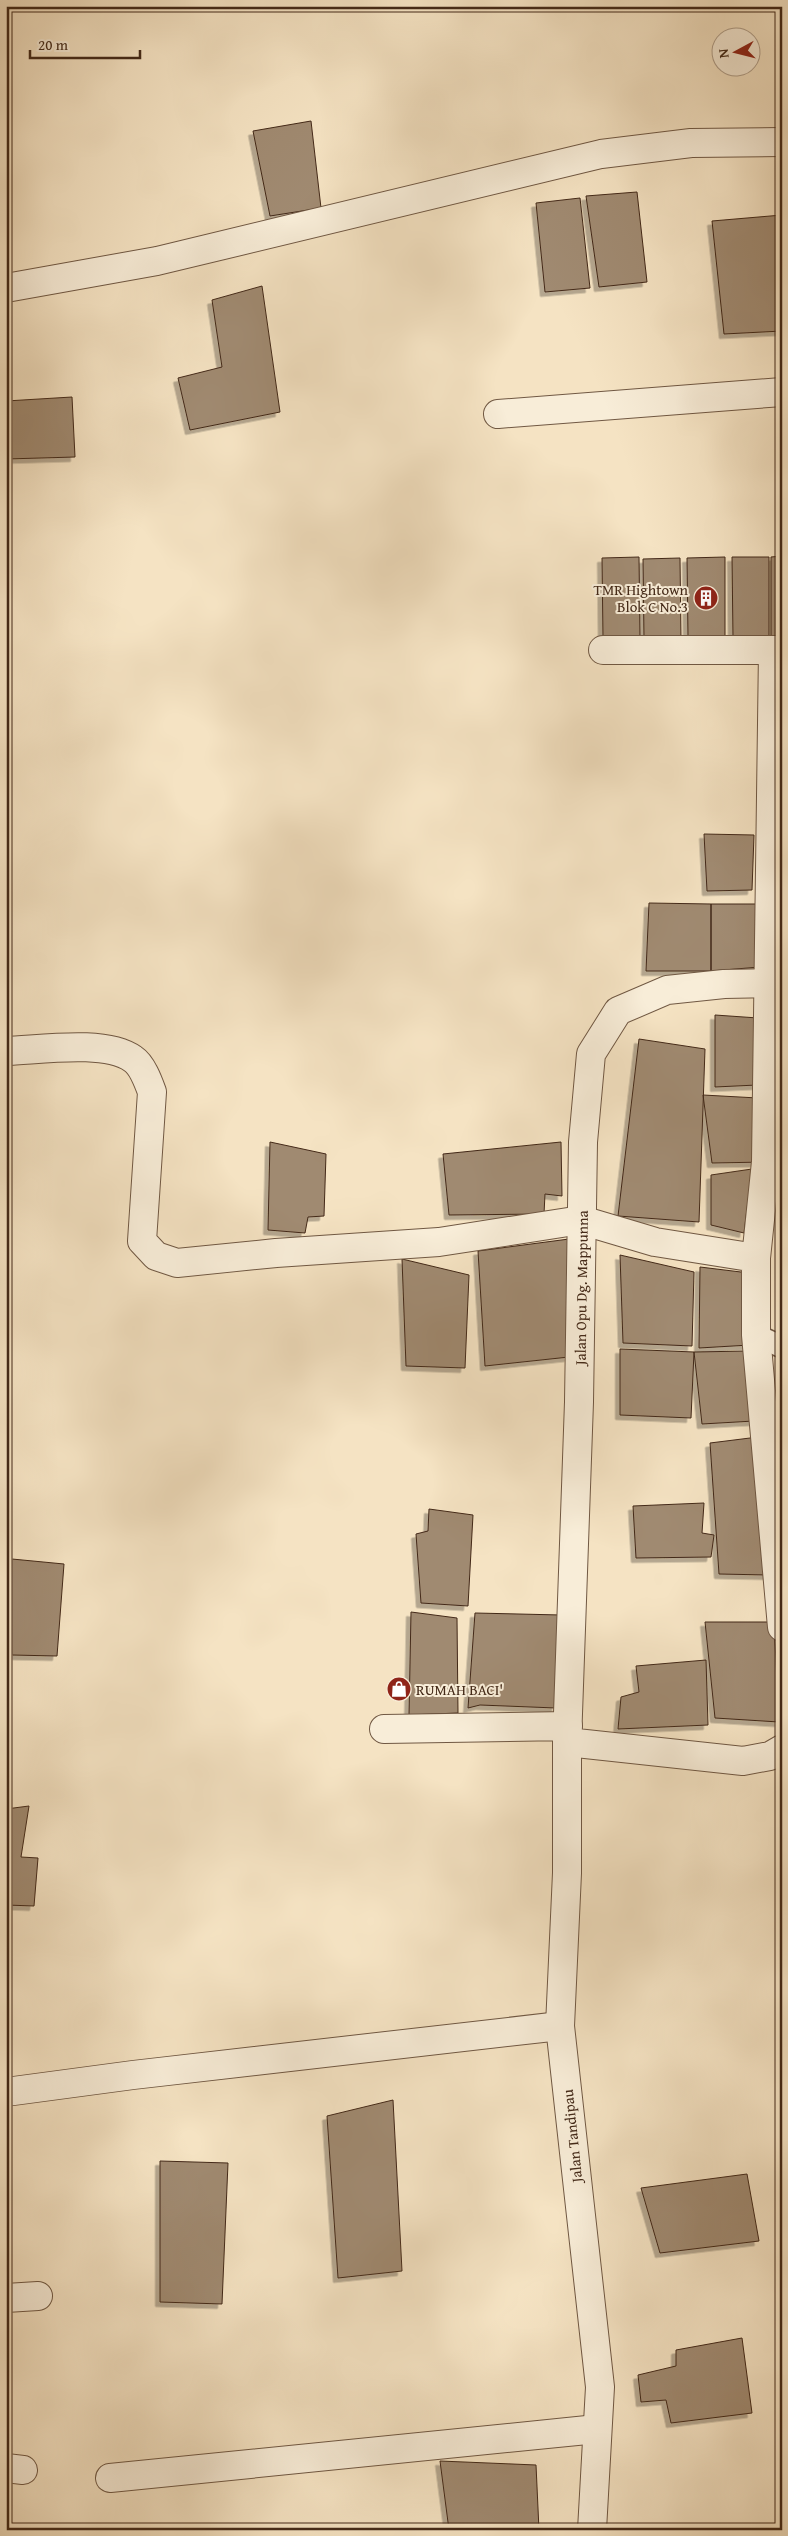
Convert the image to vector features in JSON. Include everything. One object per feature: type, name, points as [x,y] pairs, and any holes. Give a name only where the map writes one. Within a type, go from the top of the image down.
[{"type":"street","points":[[6,288],[157,261],[601,154],[691,144],[782,142]]},
{"type":"street","points":[[498,414],[782,392]]},
{"type":"street","points":[[603,650],[778,650],[774,1163],[756,1258],[756,1335],[782,1627]]},
{"type":"street","name":"Jalan Opu Dg. Mappunna","points":[[567,1734],[579,1402],[583,1142],[591,1054],[618,1011],[667,990],[724,984],[776,983]]},
{"type":"street","points":[[6,1051],[109,1049],[133,1059],[145,1075],[152,1092],[142,1241],[156,1256],[178,1264],[276,1252],[439,1242],[581,1220],[655,1242],[756,1258]]},
{"type":"street","points":[[384,1729],[567,1734],[743,1761],[770,1756],[782,1748]]},
{"type":"street","name":"Jalan Tandipau","points":[[567,1734],[567,1873],[560,2026],[600,2387],[592,2530]]},
{"type":"street","points":[[6,2092],[133,2075],[560,2026]]},
{"type":"street","points":[[6,2298],[38,2296]]},
{"type":"street","points":[[110,2478],[597,2429]]},
{"type":"lane","points":[[756,1335],[782,1347]]},
{"type":"building","points":[[311,121],[321,208],[270,216],[253,131]]},
{"type":"building","points":[[637,192],[647,282],[599,287],[586,196]]},
{"type":"building","points":[[580,198],[590,288],[545,292],[536,203]]},
{"type":"building","points":[[782,215],[782,331],[724,334],[712,221]]},
{"type":"building","points":[[262,286],[280,412],[190,430],[178,378],[222,367],[212,300]]},
{"type":"building","points":[[72,397],[75,457],[6,459],[6,401]]},
{"type":"building","points":[[782,556],[782,637],[771,637],[771,557]]},
{"type":"building","points":[[639,557],[640,638],[603,638],[602,558]]},
{"type":"building","name":"TMR Hightown Blok C No.3","points":[[725,557],[725,638],[688,638],[687,558]]},
{"type":"building","points":[[732,557],[769,557],[769,638],[733,638]]},
{"type":"building","points":[[680,558],[681,639],[644,639],[643,559]]},
{"type":"building","points":[[704,834],[754,835],[752,890],[707,891]]},
{"type":"building","points":[[649,903],[711,904],[711,971],[646,971]]},
{"type":"building","points":[[711,904],[760,904],[760,967],[711,971]]},
{"type":"building","points":[[715,1015],[758,1018],[757,1085],[715,1087]]},
{"type":"building","points":[[639,1039],[705,1049],[699,1222],[618,1216]]},
{"type":"building","points":[[703,1095],[758,1098],[766,1162],[712,1163]]},
{"type":"building","points":[[270,1142],[326,1154],[324,1216],[308,1217],[305,1233],[268,1230]]},
{"type":"building","points":[[561,1142],[562,1196],[545,1194],[544,1214],[449,1215],[443,1154]]},
{"type":"building","points":[[752,1169],[744,1233],[711,1225],[711,1175]]},
{"type":"building","points":[[569,1239],[569,1357],[485,1366],[478,1251]]},
{"type":"building","points":[[620,1255],[694,1272],[692,1346],[623,1343]]},
{"type":"building","points":[[402,1259],[469,1275],[465,1368],[406,1366]]},
{"type":"building","points":[[700,1267],[749,1273],[750,1345],[699,1348]]},
{"type":"building","points":[[620,1349],[694,1352],[691,1418],[620,1415]]},
{"type":"building","points":[[748,1351],[754,1421],[702,1424],[694,1352]]},
{"type":"building","points":[[758,1437],[768,1575],[719,1574],[710,1443]]},
{"type":"building","points":[[704,1503],[702,1533],[714,1535],[711,1557],[636,1558],[633,1506]]},
{"type":"building","points":[[429,1509],[473,1515],[468,1606],[421,1603],[416,1534],[428,1531]]},
{"type":"building","points":[[12,1559],[64,1564],[57,1656],[12,1655]]},
{"type":"building","points":[[411,1612],[457,1618],[458,1713],[409,1715]]},
{"type":"building","points":[[475,1613],[561,1615],[556,1708],[480,1705],[468,1708]]},
{"type":"building","points":[[705,1622],[774,1622],[779,1722],[715,1718]]},
{"type":"building","points":[[706,1660],[708,1725],[618,1729],[621,1697],[639,1692],[636,1666]]},
{"type":"building","points":[[29,1806],[21,1857],[38,1858],[34,1906],[6,1905],[6,1809]]},
{"type":"building","points":[[393,2100],[402,2271],[338,2278],[327,2116]]},
{"type":"building","points":[[160,2161],[228,2163],[222,2304],[160,2302]]},
{"type":"building","points":[[747,2174],[759,2241],[660,2253],[641,2188]]},
{"type":"building","points":[[742,2338],[752,2413],[671,2423],[666,2400],[641,2402],[638,2375],[676,2366],[676,2350]]},
{"type":"building","points":[[440,2461],[536,2465],[539,2530],[449,2530]]},
{"type":"place","name":"TMR Hightown Blok C No.3","points":[[706,598]]},
{"type":"place","name":"RUMAH BACI'","points":[[399,1689]]}]
